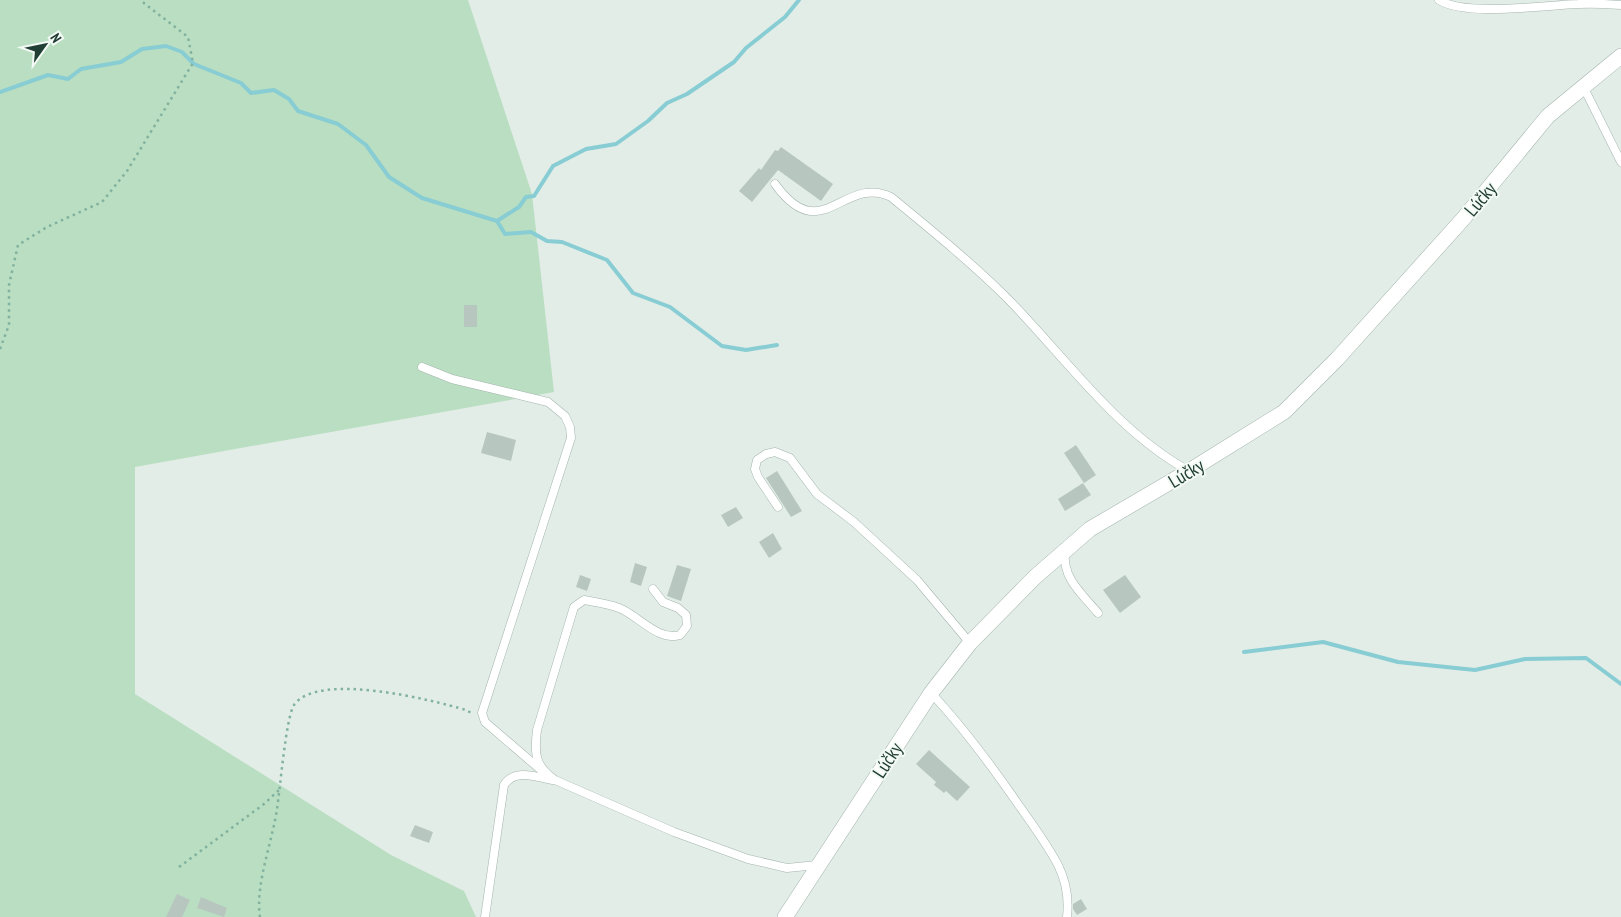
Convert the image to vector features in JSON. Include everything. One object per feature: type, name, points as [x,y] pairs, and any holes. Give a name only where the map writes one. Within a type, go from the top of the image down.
[{"type":"street","name":"Lúčky","points":[[785,917],[931,693],[970,643],[1065,550],[1090,529],[1284,412],[1337,359],[1463,219],[1548,116],[1621,56]]},
{"type":"lane","points":[[1439,0],[1459,7],[1499,8],[1580,3],[1621,5]]},
{"type":"lane","points":[[1584,88],[1621,162]]},
{"type":"lane","points":[[775,184],[794,205],[807,211],[819,212],[867,192],[879,191],[891,197],[1007,298],[1055,353],[1138,435],[1160,454],[1189,471]]},
{"type":"lane","points":[[422,367],[452,379],[548,402],[566,416],[570,427],[571,438],[484,706],[482,713],[484,722],[555,780],[674,832],[748,858],[787,868],[809,867],[819,864]]},
{"type":"lane","points":[[778,507],[755,469],[757,460],[766,454],[775,452],[790,458],[817,494],[854,522],[917,580],[970,643]]},
{"type":"lane","points":[[1065,550],[1064,564],[1066,573],[1098,613]]},
{"type":"lane","points":[[543,772],[537,759],[537,730],[574,607],[584,600],[620,608],[668,636],[680,636],[688,626],[686,615],[678,608],[663,602],[653,589]]},
{"type":"lane","points":[[931,693],[960,724],[981,751],[1058,865],[1065,883],[1068,901],[1067,917]]},
{"type":"lane","points":[[485,917],[504,785],[508,779],[516,775],[555,780]]},
{"type":"path","points":[[0,349],[9,326],[9,285],[18,245],[47,226],[102,202],[127,171],[193,63],[188,37],[140,0]]},
{"type":"path","points":[[260,917],[260,888],[274,827],[294,706],[303,696],[317,690],[367,691],[412,696],[466,710],[484,722]]},
{"type":"path","points":[[179,867],[264,804],[280,789]]},
{"type":"green space","points":[[0,0],[468,0],[532,194],[554,392],[135,467],[135,694],[391,855],[464,891],[476,917],[0,917]]},
{"type":"building","points":[[781,147],[833,184],[821,201],[778,170],[752,202],[739,191],[759,168],[761,170],[775,150],[778,151]]},
{"type":"building","points":[[464,305],[477,305],[477,327],[464,327]]},
{"type":"building","points":[[487,432],[516,440],[511,461],[481,453]]},
{"type":"building","points":[[1076,445],[1096,475],[1084,483],[1064,453]]},
{"type":"building","points":[[777,471],[802,511],[791,517],[766,478]]},
{"type":"building","points":[[1083,483],[1091,495],[1065,511],[1058,499]]},
{"type":"building","points":[[736,507],[743,518],[728,527],[721,515]]},
{"type":"building","points":[[773,533],[782,549],[769,558],[759,542]]},
{"type":"building","points":[[635,563],[647,567],[641,586],[630,582]]},
{"type":"building","points":[[677,565],[691,569],[681,601],[667,596]]},
{"type":"building","points":[[580,575],[591,579],[587,591],[576,587]]},
{"type":"building","points":[[1125,575],[1141,597],[1120,613],[1103,590]]},
{"type":"building","points":[[929,750],[970,787],[957,801],[946,791],[944,793],[934,785],[936,782],[916,764]]},
{"type":"building","points":[[415,825],[433,832],[429,843],[410,836]]},
{"type":"building","points":[[177,894],[190,900],[182,917],[166,917]]},
{"type":"building","points":[[201,897],[227,908],[224,917],[197,908]]},
{"type":"building","points":[[1081,899],[1087,909],[1077,915],[1073,909],[1073,904]]},
{"type":"waterway","points":[[0,92],[48,75],[68,79],[81,69],[121,62],[142,49],[166,46],[182,52],[194,64],[241,83],[251,93],[274,90],[289,99],[298,111],[338,124],[366,145],[389,177],[422,198],[497,221],[519,207],[526,197],[534,196],[553,166],[586,149],[616,144],[648,121],[667,103],[687,94],[734,62],[746,48],[785,17],[799,0]]},
{"type":"waterway","points":[[497,221],[505,234],[531,232],[547,241],[562,242],[607,260],[633,293],[670,307],[722,346],[746,350],[777,345]]},
{"type":"waterway","points":[[1244,652],[1323,642],[1398,662],[1475,670],[1525,659],[1586,658],[1621,684]]}]
